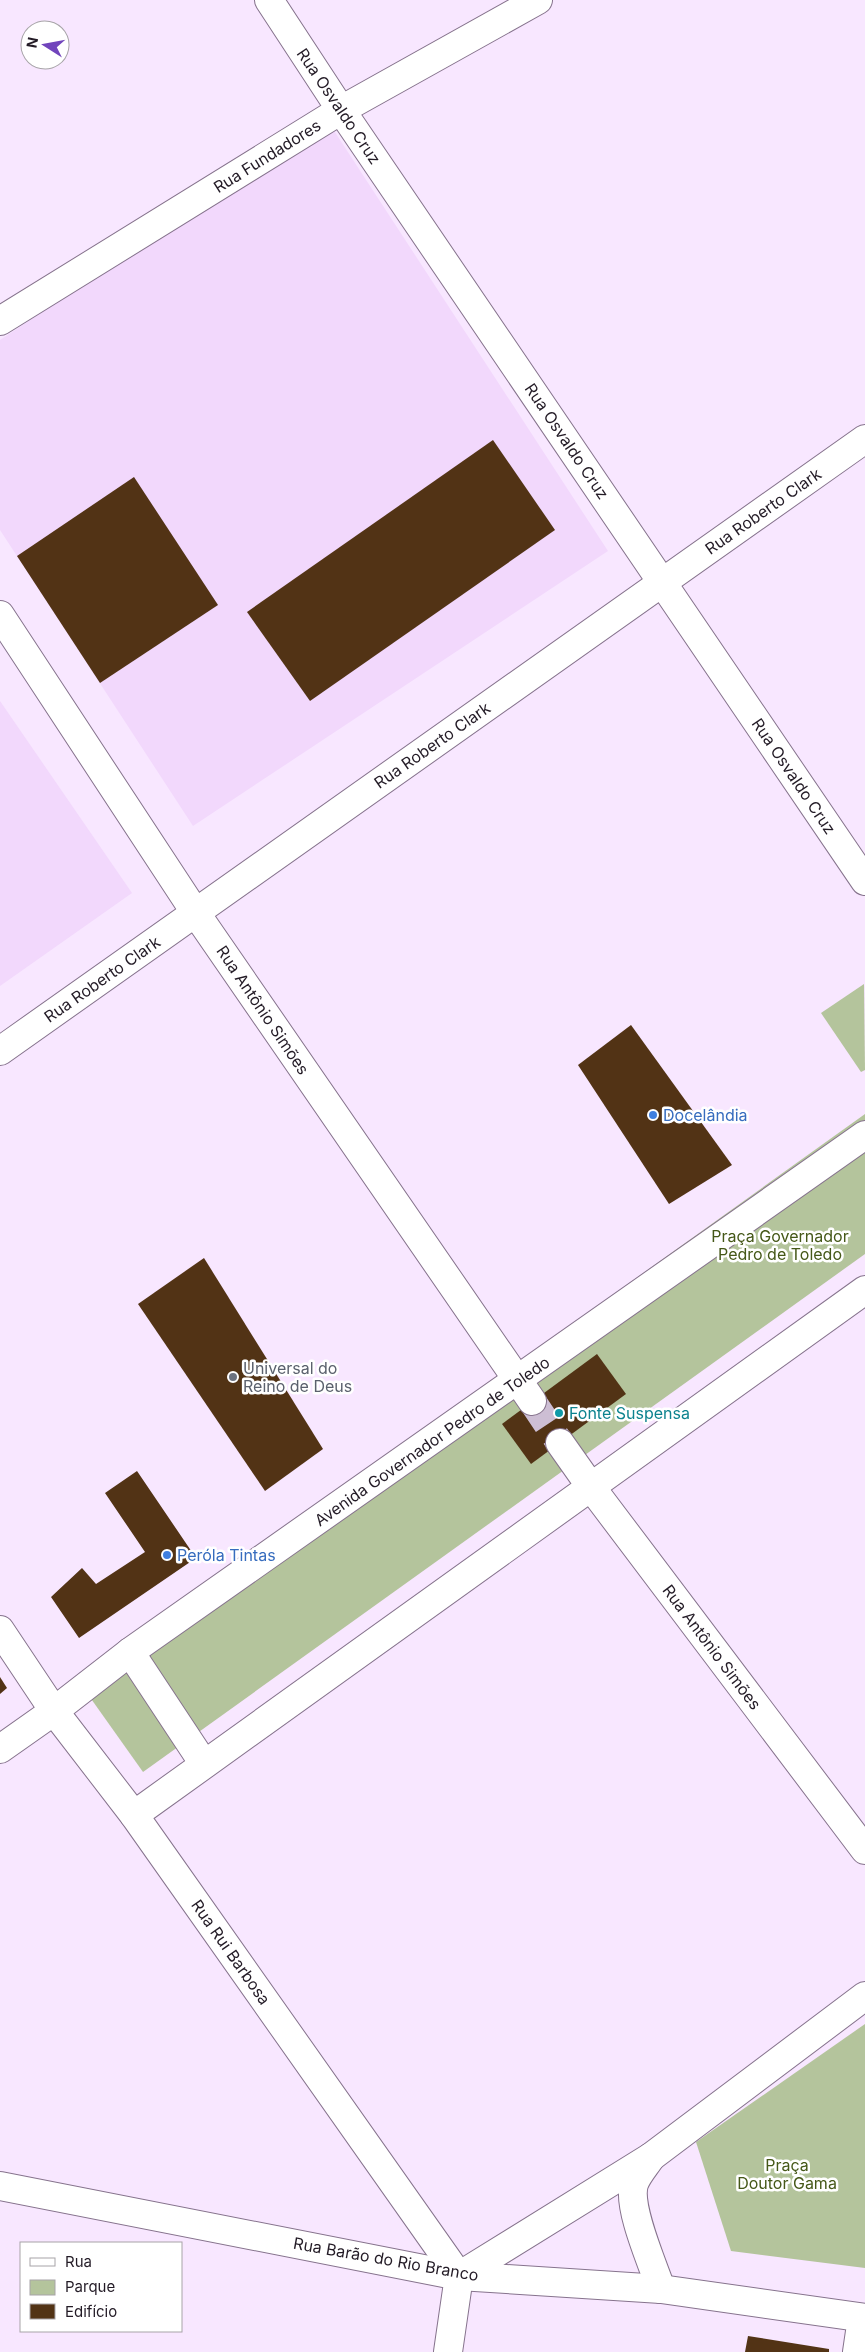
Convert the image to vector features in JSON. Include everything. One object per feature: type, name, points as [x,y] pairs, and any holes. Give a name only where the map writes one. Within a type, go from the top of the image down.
[{"type":"street","name":"Rua Osvaldo Cruz","points":[[269,0],[341,110],[865,881]]},
{"type":"street","name":"Rua Fundadores","points":[[0,321],[341,110],[538,0]]},
{"type":"street","name":"Rua Roberto Clark","points":[[0,1051],[865,439]]},
{"type":"street","name":"Rua Antônio Simões","points":[[0,615],[195,912],[524,1391]]},
{"type":"street","name":"Avenida Governador Pedro de Toledo","points":[[0,1749],[54,1711],[130,1652],[524,1391],[865,1135]]},
{"type":"street","points":[[134,1816],[865,1290]]},
{"type":"street","name":"Rua Antônio Simões","points":[[560,1442],[591,1488],[865,1850]]},
{"type":"street","name":"Rua Rui Barbosa","points":[[0,1630],[54,1711],[134,1816],[459,2276]]},
{"type":"street","points":[[130,1652],[204,1764]]},
{"type":"street","points":[[448,2352],[459,2276],[651,2157],[865,1996]]},
{"type":"street","points":[[651,2157],[634,2184],[634,2205],[662,2289]]},
{"type":"street","name":"Rua Barão do Rio Branco","points":[[0,2186],[459,2276],[662,2289],[863,2318]]},
{"type":"street","points":[[857,2352],[863,2318]]},
{"type":"shaded area","points":[[329,123],[608,551],[193,826],[0,530],[0,340]]},
{"type":"shaded area","points":[[0,701],[132,893],[0,986]]},
{"type":"green space","points":[[864,984],[865,1070],[861,1072],[821,1013]]},
{"type":"green space","name":"Praça Governador Pedro de Toledo","points":[[865,1114],[865,1254],[143,1772],[77,1679]]},
{"type":"green space","name":"Praça Doutor Gama","points":[[865,2024],[865,2268],[731,2251],[696,2142]]},
{"type":"building","points":[[493,440],[555,530],[310,701],[247,612]]},
{"type":"building","points":[[134,477],[218,605],[100,683],[17,556]]},
{"type":"building","name":"Docelândia","points":[[631,1025],[732,1165],[669,1204],[578,1065]]},
{"type":"building","name":"Universal do Reino de Deus","points":[[204,1258],[323,1449],[265,1491],[138,1304]]},
{"type":"building","name":"Fonte Suspensa","points":[[597,1354],[626,1394],[531,1464],[502,1424]]},
{"type":"building","name":"Peróla Tintas","points":[[137,1471],[196,1558],[79,1638],[51,1597],[82,1568],[96,1584],[145,1552],[105,1493]]},
{"type":"building","points":[[0,1677],[7,1688],[0,1694]]},
{"type":"building","points":[[748,2336],[829,2349],[829,2352],[745,2352]]},
{"type":"tunnel","points":[[532,1401],[560,1443]]},
{"type":"place","name":"Docelândia","points":[[653,1115]]},
{"type":"place","name":"Universal do Reino de Deus","points":[[233,1377]]},
{"type":"place","name":"Fonte Suspensa","points":[[559,1413]]},
{"type":"place","name":"Peróla Tintas","points":[[167,1555]]}]
